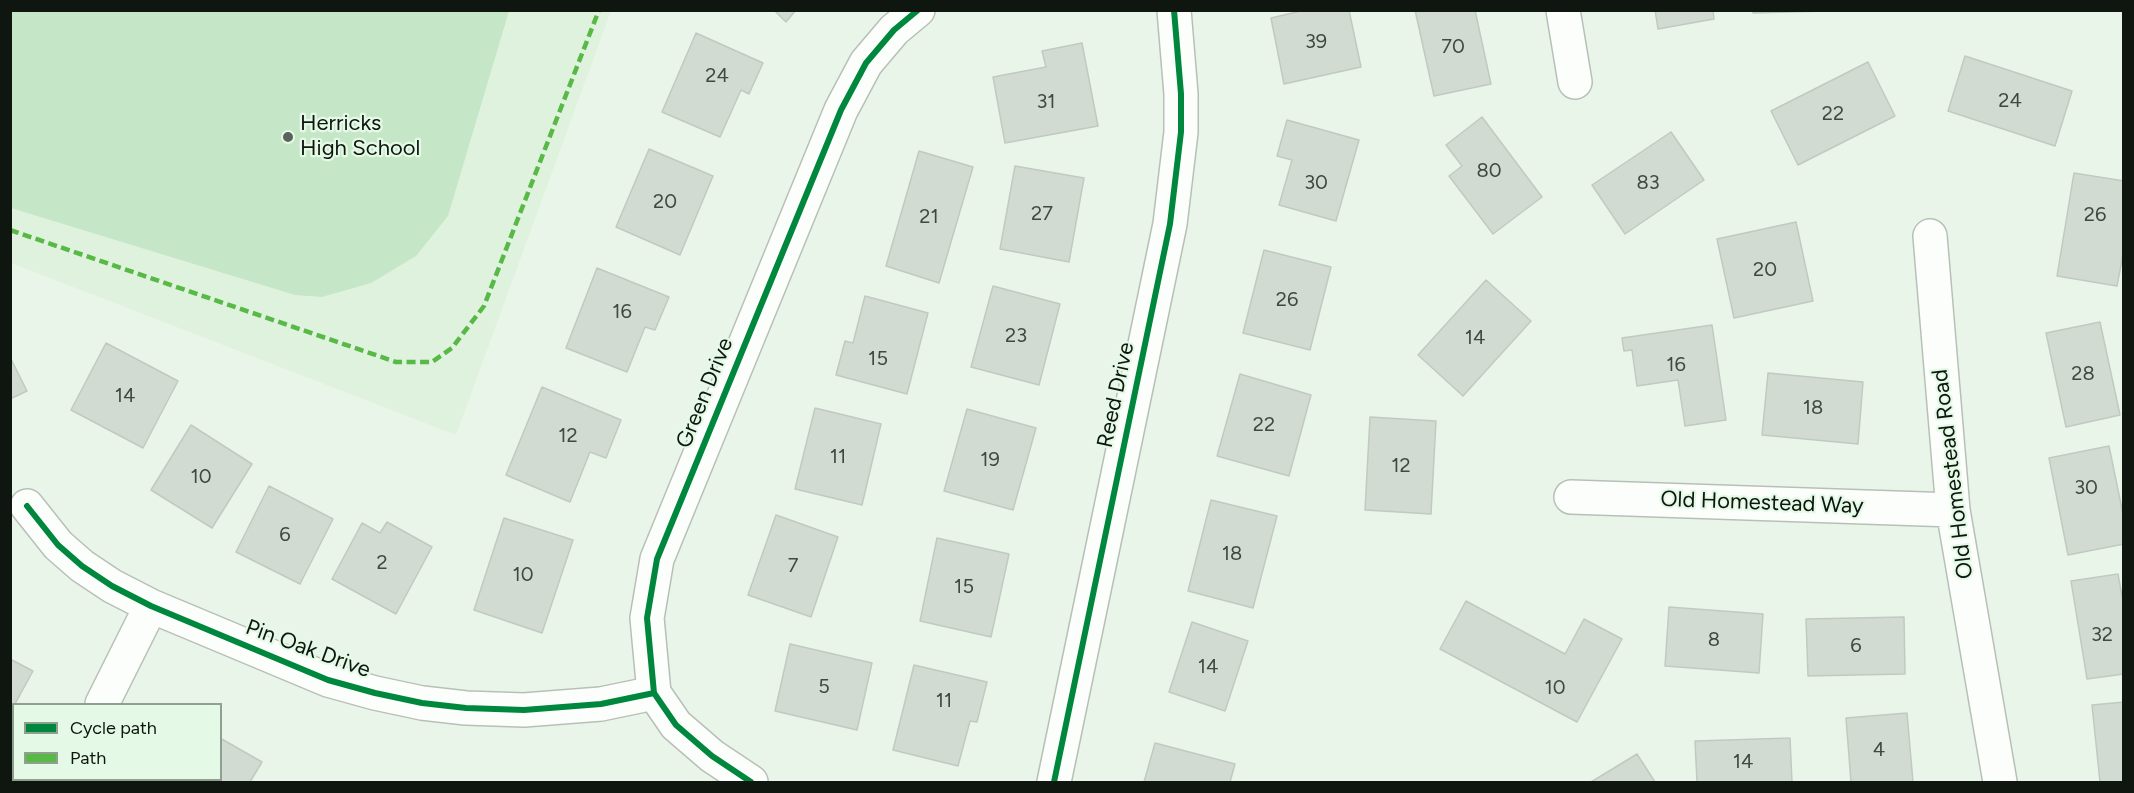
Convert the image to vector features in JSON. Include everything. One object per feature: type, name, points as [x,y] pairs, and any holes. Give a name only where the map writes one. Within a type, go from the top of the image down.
[{"type":"street","name":"Green Drive","points":[[751,783],[712,756],[676,725],[654,693],[647,618],[657,559],[841,110],[866,63],[894,30],[918,10]]},
{"type":"street","name":"Reed Drive","points":[[1054,783],[1170,224],[1181,132],[1181,94],[1174,10]]},
{"type":"street","points":[[1563,10],[1575,82]]},
{"type":"street","name":"Old Homestead Road","points":[[1930,236],[1953,510],[2000,783]]},
{"type":"street","name":"Old Homestead Way","points":[[1571,497],[1953,510]]},
{"type":"street","name":"Pin Oak Drive","points":[[27,506],[58,545],[82,566],[112,586],[151,606],[328,680],[422,703],[466,708],[524,710],[601,704],[654,693]]},
{"type":"street","points":[[103,703],[151,606]]},
{"type":"shaded area","name":"Herricks High School","points":[[10,11],[611,11],[456,435],[11,263]]},
{"type":"shaded area","name":"Herricks High School","points":[[10,11],[509,11],[448,216],[416,256],[371,283],[322,297],[295,295],[11,208]]},
{"type":"building","points":[[774,10],[796,10],[786,22]]},
{"type":"building","points":[[1305,10],[1349,10],[1361,67],[1284,84],[1271,18]]},
{"type":"building","points":[[1415,10],[1475,10],[1491,84],[1434,96]]},
{"type":"building","points":[[1655,10],[1713,10],[1714,19],[1658,29]]},
{"type":"building","points":[[1753,10],[1826,10],[1826,11],[1753,13]]},
{"type":"building","points":[[696,33],[763,63],[749,94],[741,90],[720,137],[662,112]]},
{"type":"building","points":[[1082,43],[1098,126],[1005,143],[993,77],[1046,67],[1042,51]]},
{"type":"building","points":[[1965,56],[2072,91],[2055,146],[1948,111]]},
{"type":"building","points":[[1868,62],[1895,116],[1798,165],[1771,111]]},
{"type":"building","points":[[1482,117],[1542,197],[1493,234],[1449,176],[1462,166],[1446,145]]},
{"type":"building","points":[[1287,120],[1359,140],[1336,221],[1279,205],[1292,160],[1277,156]]},
{"type":"building","points":[[1671,132],[1704,180],[1625,234],[1592,185]]},
{"type":"building","points":[[649,149],[713,176],[680,255],[616,227]]},
{"type":"building","points":[[919,151],[973,167],[939,283],[886,266]]},
{"type":"building","points":[[1015,166],[1084,178],[1069,262],[1000,249]]},
{"type":"building","points":[[2074,173],[2124,181],[2124,249],[2117,286],[2057,276]]},
{"type":"building","points":[[1796,222],[1813,301],[1734,318],[1717,239]]},
{"type":"building","points":[[1264,250],[1331,267],[1310,350],[1243,333]]},
{"type":"building","points":[[597,268],[669,297],[655,330],[645,327],[627,372],[566,348]]},
{"type":"building","points":[[1486,280],[1531,321],[1463,396],[1418,355]]},
{"type":"building","points":[[993,286],[1060,304],[1039,385],[971,367]]},
{"type":"building","points":[[865,296],[928,313],[907,394],[836,375],[845,341],[853,343]]},
{"type":"building","points":[[2100,322],[2120,415],[2066,427],[2046,333]]},
{"type":"building","points":[[1712,325],[1726,420],[1685,426],[1678,380],[1637,386],[1632,350],[1624,351],[1622,338]]},
{"type":"building","points":[[106,343],[178,381],[143,448],[71,410]]},
{"type":"building","points":[[10,357],[27,391],[10,399]]},
{"type":"building","points":[[1768,373],[1863,382],[1858,444],[1762,435]]},
{"type":"building","points":[[1240,374],[1311,395],[1289,476],[1217,456]]},
{"type":"building","points":[[542,387],[621,420],[606,458],[590,452],[570,502],[506,475]]},
{"type":"building","points":[[815,408],[881,424],[862,505],[795,489]]},
{"type":"building","points":[[967,409],[1036,428],[1013,510],[944,491]]},
{"type":"building","points":[[1370,417],[1436,421],[1431,514],[1365,510]]},
{"type":"building","points":[[191,425],[252,464],[212,528],[151,490]]},
{"type":"building","points":[[2109,446],[2124,519],[2124,544],[2068,555],[2049,458]]},
{"type":"building","points":[[269,486],[333,519],[300,584],[236,552]]},
{"type":"building","points":[[1211,500],[1277,516],[1253,608],[1188,591]]},
{"type":"building","points":[[776,515],[838,537],[811,617],[748,595]]},
{"type":"building","points":[[504,518],[573,540],[542,633],[474,610]]},
{"type":"building","points":[[387,522],[432,547],[396,614],[332,579],[362,523],[380,533]]},
{"type":"building","points":[[937,538],[1009,554],[991,637],[920,621]]},
{"type":"building","points":[[2118,574],[2122,596],[2124,595],[2124,674],[2087,679],[2071,581]]},
{"type":"building","points":[[1466,601],[1565,654],[1584,619],[1622,639],[1577,722],[1440,649]]},
{"type":"building","points":[[1669,607],[1763,614],[1759,673],[1665,666]]},
{"type":"building","points":[[1904,617],[1905,674],[1808,676],[1806,619]]},
{"type":"building","points":[[1192,622],[1248,641],[1225,711],[1169,692]]},
{"type":"building","points":[[790,644],[872,663],[857,730],[775,711]]},
{"type":"building","points":[[10,659],[33,671],[16,703],[12,703],[10,713]]},
{"type":"building","points":[[914,665],[987,682],[977,722],[970,721],[958,766],[893,750]]},
{"type":"building","points":[[2124,702],[2124,782],[2100,782],[2092,705]]},
{"type":"building","points":[[1907,713],[1913,782],[1851,782],[1846,718]]},
{"type":"building","points":[[1790,738],[1792,782],[1697,782],[1695,741]]},
{"type":"building","points":[[222,739],[262,762],[250,782],[166,782],[222,781]]},
{"type":"building","points":[[1155,743],[1235,764],[1230,782],[1144,782]]},
{"type":"building","points":[[1637,754],[1655,782],[1591,782]]},
{"type":"marked path","points":[[10,230],[396,362],[432,362],[452,348],[484,306],[599,10]]},
{"type":"cycle path","points":[[751,782],[712,756],[676,725],[654,693],[647,618],[657,559],[841,110],[866,63],[894,30],[918,10]]},
{"type":"cycle path","points":[[1054,782],[1170,224],[1181,132],[1181,94],[1174,10]]},
{"type":"cycle path","points":[[27,506],[58,545],[82,566],[112,586],[151,606],[328,680],[422,703],[466,708],[524,710],[601,704],[654,693]]},
{"type":"place","name":"Herricks High School","points":[[288,137]]}]
